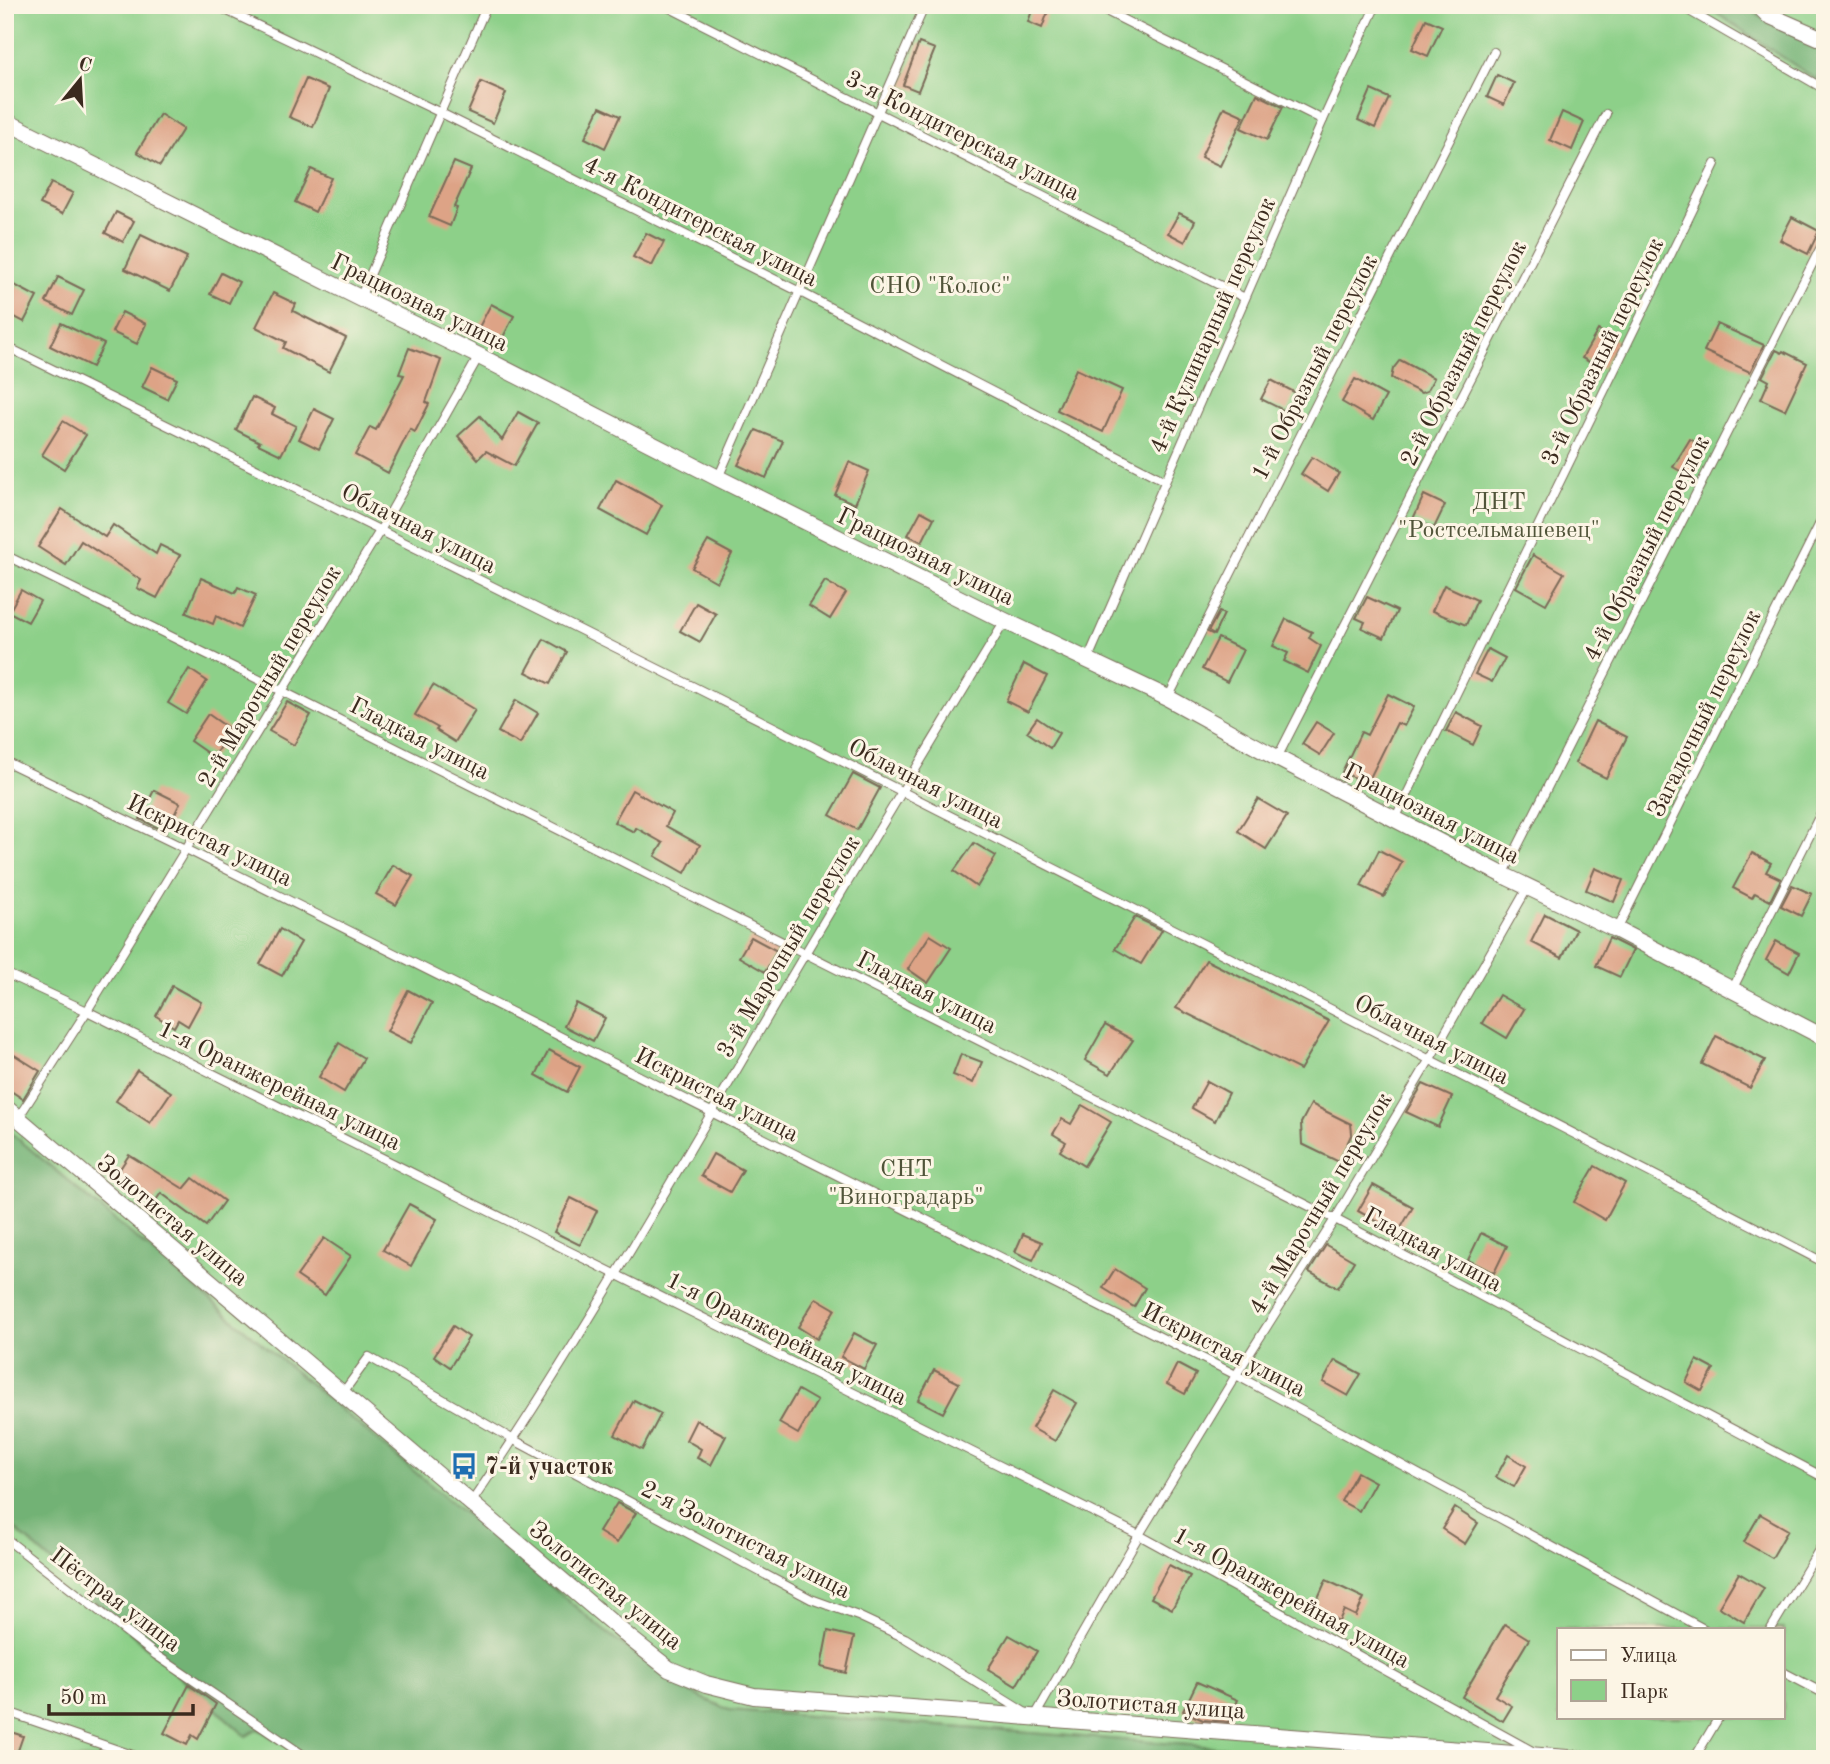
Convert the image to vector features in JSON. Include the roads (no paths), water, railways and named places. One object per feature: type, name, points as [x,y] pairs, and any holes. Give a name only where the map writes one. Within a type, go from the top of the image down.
[{"type":"street","points":[[1758,5],[1768,15],[1825,40]]},
{"type":"street","name":"Грациозная улица","points":[[5,121],[1005,621],[1168,698],[1503,875],[1617,930],[1825,1038]]},
{"type":"street","name":"Золотистая улица","points":[[11,1112],[669,1669],[706,1684],[754,1696],[1580,1759]]},
{"type":"lane","name":"4-я Кондитерская улица","points":[[215,5],[441,113],[800,292],[1165,481]]},
{"type":"lane","points":[[360,298],[487,5]]},
{"type":"lane","name":"3-я Кондитерская улица","points":[[664,5],[1245,298]]},
{"type":"lane","points":[[718,478],[925,5]]},
{"type":"lane","points":[[1094,5],[1323,120]]},
{"type":"lane","name":"4-й Кулинарный переулок","points":[[1087,661],[1323,120],[1376,5]]},
{"type":"lane","points":[[1679,5],[1819,86]]},
{"type":"lane","name":"1-й Образный переулок","points":[[1168,698],[1494,52]]},
{"type":"lane","name":"2-й Образный переулок","points":[[1278,758],[1606,114]]},
{"type":"lane","name":"3-й Образный переулок","points":[[1395,819],[1715,164]]},
{"type":"lane","name":"4-й Образный переулок","points":[[1503,875],[1825,239]]},
{"type":"lane","name":"Облачная улица","points":[[5,346],[381,529],[1430,1059],[1825,1263]]},
{"type":"lane","name":"2-й Марочный переулок","points":[[11,1112],[88,1011],[381,529],[479,356]]},
{"type":"lane","name":"Загадочный переулок","points":[[1617,930],[1825,513]]},
{"type":"lane","name":"Гладкая улица","points":[[5,555],[806,952],[1335,1219],[1825,1478]]},
{"type":"lane","name":"3-й Марочный переулок","points":[[471,1503],[514,1440],[617,1275],[806,952],[1005,621]]},
{"type":"lane","name":"Искристая улица","points":[[5,761],[1236,1375],[1702,1628]]},
{"type":"lane","points":[[1732,990],[1825,805]]},
{"type":"lane","name":"4-й Марочный переулок","points":[[1034,1718],[1139,1535],[1335,1219],[1528,887]]},
{"type":"lane","name":"1-я Оранжерейная улица","points":[[5,973],[88,1011],[1139,1535],[1542,1756]]},
{"type":"lane","name":"2-я Золотистая улица","points":[[342,1394],[369,1357],[514,1440],[811,1599],[858,1616],[905,1638],[1034,1718]]},
{"type":"lane","name":"Пёстрая улица","points":[[5,1538],[156,1655],[309,1759]]},
{"type":"lane","points":[[1772,1628],[1825,1541]]},
{"type":"lane","points":[[1784,1672],[1825,1693]]},
{"type":"lane","points":[[5,1711],[140,1758]]},
{"type":"lane","points":[[1694,1759],[1718,1718]]},
{"type":"place","name":"7-й участок","points":[[464,1466]]},
{"type":"park label","name":"СНО \"Колос\"","points":[[940,285]]},
{"type":"park label","name":"ДНТ \"Ростсельмашевец\"","points":[[1499,515]]},
{"type":"park label","name":"СНТ \"Виноградарь\"","points":[[906,1182]]}]
